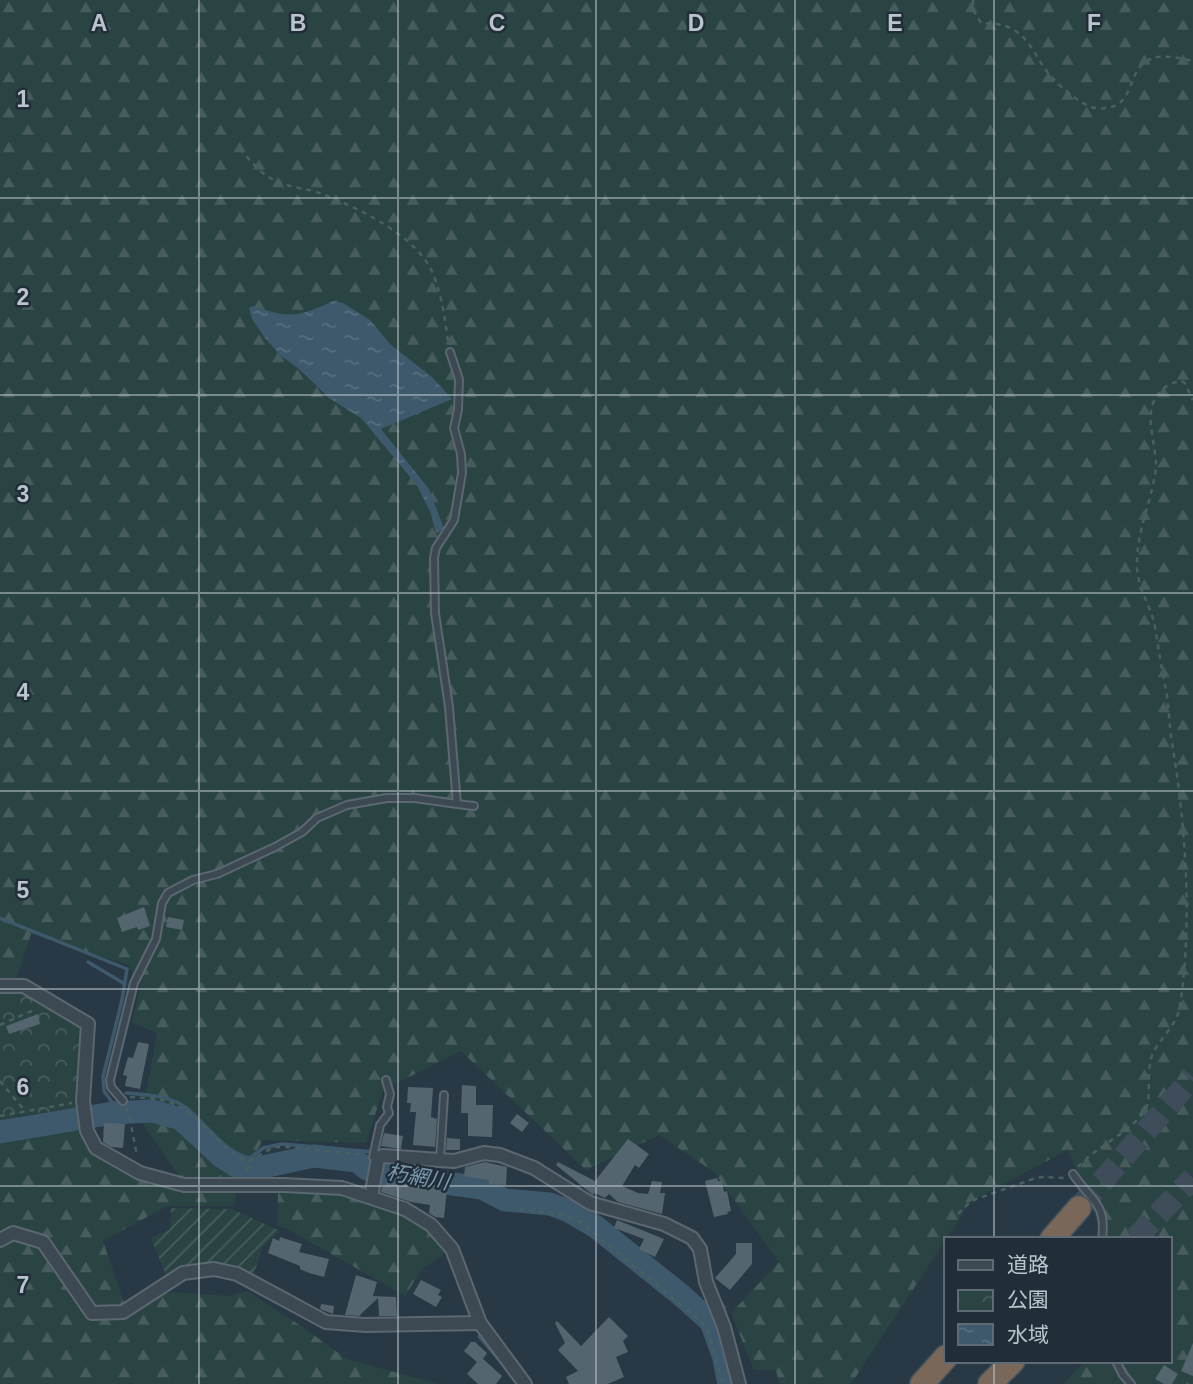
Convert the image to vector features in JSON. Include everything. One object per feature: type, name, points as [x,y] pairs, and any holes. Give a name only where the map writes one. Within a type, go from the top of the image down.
[{"type":"highway","points":[[1054,1237],[1079,1208]]},
{"type":"highway","points":[[922,1384],[944,1359]]},
{"type":"highway","points":[[990,1384],[1011,1363]]},
{"type":"street","points":[[0,986],[24,986],[88,1024],[83,1101],[87,1131],[96,1148],[140,1173],[184,1185],[342,1188],[405,1209],[431,1225],[452,1249],[480,1323],[525,1384]]},
{"type":"street","points":[[370,1197],[374,1161],[383,1156],[454,1161],[484,1153],[500,1155],[534,1168],[590,1203],[664,1224],[692,1238],[700,1250],[706,1282],[724,1328],[739,1384]]},
{"type":"street","points":[[0,1240],[13,1233],[43,1242],[92,1313],[123,1312],[183,1273],[214,1269],[237,1274],[326,1322],[365,1325],[480,1323]]},
{"type":"lane","points":[[450,352],[458,379],[459,403],[454,428],[461,454],[462,473],[454,520],[436,548],[433,558],[435,613],[449,706],[457,804]]},
{"type":"lane","points":[[122,1100],[111,1087],[110,1080],[134,983],[156,939],[162,903],[168,893],[193,880],[217,873],[275,848],[302,832],[317,818],[347,805],[368,800],[415,798],[474,806]]},
{"type":"lane","points":[[374,1161],[380,1125],[389,1113],[387,1107],[390,1094],[386,1080]]},
{"type":"lane","points":[[440,1158],[444,1095]]},
{"type":"lane","points":[[1073,1174],[1103,1212],[1102,1237]]},
{"type":"lane","points":[[1117,1363],[1131,1384]]},
{"type":"path","points":[[973,0],[973,10],[981,23],[1008,27],[1017,33],[1033,47],[1046,71],[1081,103],[1091,107],[1113,107],[1120,104],[1126,99],[1142,65],[1153,58],[1193,61]]},
{"type":"path","points":[[240,149],[259,170],[274,181],[321,193],[376,220],[410,243],[432,272],[444,313],[450,352]]},
{"type":"path","points":[[1192,928],[1180,775],[1172,743],[1154,625],[1138,581],[1137,567],[1138,545],[1156,468],[1157,457],[1151,428],[1152,406],[1161,391],[1176,381],[1184,382],[1193,400]]},
{"type":"path","points":[[958,1213],[971,1201],[1033,1179],[1066,1178],[1073,1174],[1086,1158],[1137,1120],[1147,1107],[1147,1082],[1153,1053],[1174,1024],[1180,1009],[1192,939]]},
{"type":"path","points":[[0,1025],[52,1002]]},
{"type":"path","points":[[0,1082],[26,1111]]},
{"type":"path","points":[[122,1100],[125,1097],[152,1098],[173,1103],[232,1154],[249,1163]]},
{"type":"path","points":[[0,1116],[83,1101]]},
{"type":"path","points":[[130,1119],[140,1173]]},
{"type":"path","points":[[247,1172],[249,1163],[265,1150],[290,1147],[352,1152],[374,1161]]},
{"type":"path","points":[[519,1209],[564,1215],[580,1222],[702,1322],[710,1336],[723,1384]]},
{"type":"green space","points":[[0,0],[1193,0],[1193,1384],[1063,1384],[1083,1363],[1172,1363],[1172,1237],[1104,1237],[1068,1150],[971,1201],[947,1237],[944,1237],[944,1242],[851,1384],[779,1384],[776,1370],[754,1370],[731,1313],[779,1262],[714,1172],[659,1135],[586,1170],[461,1051],[383,1090],[366,1143],[263,1140],[240,1180],[233,1206],[167,1206],[103,1241],[127,1312],[171,1292],[228,1296],[247,1291],[347,1359],[438,1384],[0,1384],[0,1137],[88,1123],[97,1150],[133,1172],[181,1179],[141,1121],[157,1033],[132,1022],[141,983],[128,965],[31,934],[16,980],[0,979]]},
{"type":"green space","points":[[0,984],[21,990],[81,1026],[83,1051],[78,1108],[17,1116],[18,1123],[0,1126]]},
{"type":"green space","points":[[278,1191],[346,1194],[400,1212],[429,1227],[449,1251],[422,1269],[405,1296],[286,1228],[277,1226]]},
{"type":"green space","points":[[171,1208],[232,1209],[280,1231],[262,1248],[252,1280],[219,1268],[199,1265],[167,1278],[151,1238],[170,1229]]},
{"type":"water","points":[[333,301],[343,303],[370,320],[391,345],[432,377],[452,399],[381,429],[429,489],[444,529],[436,533],[430,511],[416,484],[361,418],[329,398],[280,355],[252,319],[249,308],[253,306],[276,313],[294,314]]},
{"type":"building","points":[[144,907],[150,926],[122,932],[117,918]]},
{"type":"building","points":[[168,917],[184,920],[182,930],[166,927]]},
{"type":"building","points":[[38,1014],[40,1024],[9,1034],[6,1026]]},
{"type":"building","points":[[138,1042],[149,1044],[140,1089],[125,1086],[127,1076],[123,1075],[128,1057],[133,1058]]},
{"type":"building","points":[[462,1085],[476,1086],[476,1105],[493,1105],[492,1137],[468,1136],[468,1113],[461,1113]]},
{"type":"building","points":[[408,1087],[433,1088],[431,1117],[437,1119],[435,1147],[413,1145],[416,1112],[410,1112],[411,1103],[407,1103]]},
{"type":"building","points":[[517,1114],[529,1123],[522,1132],[510,1123]]},
{"type":"building","points":[[104,1123],[125,1124],[123,1148],[111,1147],[103,1142]]},
{"type":"building","points":[[384,1133],[403,1136],[401,1149],[381,1146]]},
{"type":"building","points":[[447,1138],[460,1139],[460,1150],[446,1150]]},
{"type":"building","points":[[628,1139],[649,1154],[639,1168],[635,1165],[622,1186],[648,1194],[652,1181],[662,1182],[660,1193],[665,1193],[662,1214],[618,1202],[609,1194],[605,1198],[595,1193],[593,1195],[556,1165],[558,1162],[595,1181]]},
{"type":"building","points":[[485,1162],[507,1167],[506,1185],[489,1184],[489,1180],[464,1176],[465,1167]]},
{"type":"building","points":[[717,1178],[722,1181],[724,1192],[727,1191],[731,1211],[714,1217],[705,1181]]},
{"type":"building","points":[[387,1182],[447,1189],[444,1218],[429,1213],[430,1205],[381,1192],[382,1186],[386,1186]]},
{"type":"building","points":[[617,1220],[664,1239],[655,1257],[639,1249],[644,1239],[614,1228]]},
{"type":"building","points":[[280,1237],[302,1244],[299,1252],[329,1259],[324,1277],[309,1273],[300,1269],[300,1266],[268,1253],[273,1238],[279,1241]]},
{"type":"building","points":[[736,1243],[752,1243],[752,1264],[730,1290],[715,1278],[736,1254]]},
{"type":"building","points":[[356,1275],[377,1282],[373,1296],[396,1297],[397,1316],[379,1316],[378,1298],[359,1316],[345,1315]]},
{"type":"building","points":[[421,1280],[441,1290],[438,1295],[442,1297],[436,1307],[413,1294]]},
{"type":"building","points":[[321,1304],[334,1306],[333,1314],[320,1309]]},
{"type":"building","points":[[609,1317],[628,1336],[623,1341],[628,1352],[616,1357],[624,1377],[608,1384],[569,1384],[566,1377],[578,1371],[558,1350],[565,1343],[555,1323],[557,1321],[581,1346]]},
{"type":"building","points":[[471,1342],[475,1342],[487,1353],[483,1359],[502,1376],[496,1384],[478,1384],[467,1374],[477,1362],[464,1351]]},
{"type":"building","points":[[1193,1343],[1193,1376],[1181,1371]]},
{"type":"building","points":[[1164,1365],[1178,1374],[1172,1384],[1164,1384],[1155,1379]]},
{"type":"waterway","points":[[0,918],[127,969],[103,1077],[104,1091],[119,1112]]},
{"type":"waterway","points":[[88,962],[125,984]]},
{"type":"waterway","points":[[126,1093],[157,1096],[178,1103],[193,1113],[229,1148],[250,1158],[263,1148],[282,1144],[375,1152]]},
{"type":"waterway","name":"朽網川","points":[[0,1132],[113,1113],[152,1111],[181,1119],[221,1156],[241,1169],[314,1156],[357,1161],[367,1169],[388,1175],[482,1188],[505,1200],[550,1204],[569,1211],[596,1227],[711,1322],[723,1355],[729,1384]]},
{"type":"waterway","points":[[718,1299],[725,1314]]},
{"type":"waterway","points":[[479,1336],[507,1369]]},
{"type":"tunnel","points":[[1079,1208],[1193,1077]]},
{"type":"tunnel","points":[[1137,1237],[1193,1178]]}]
